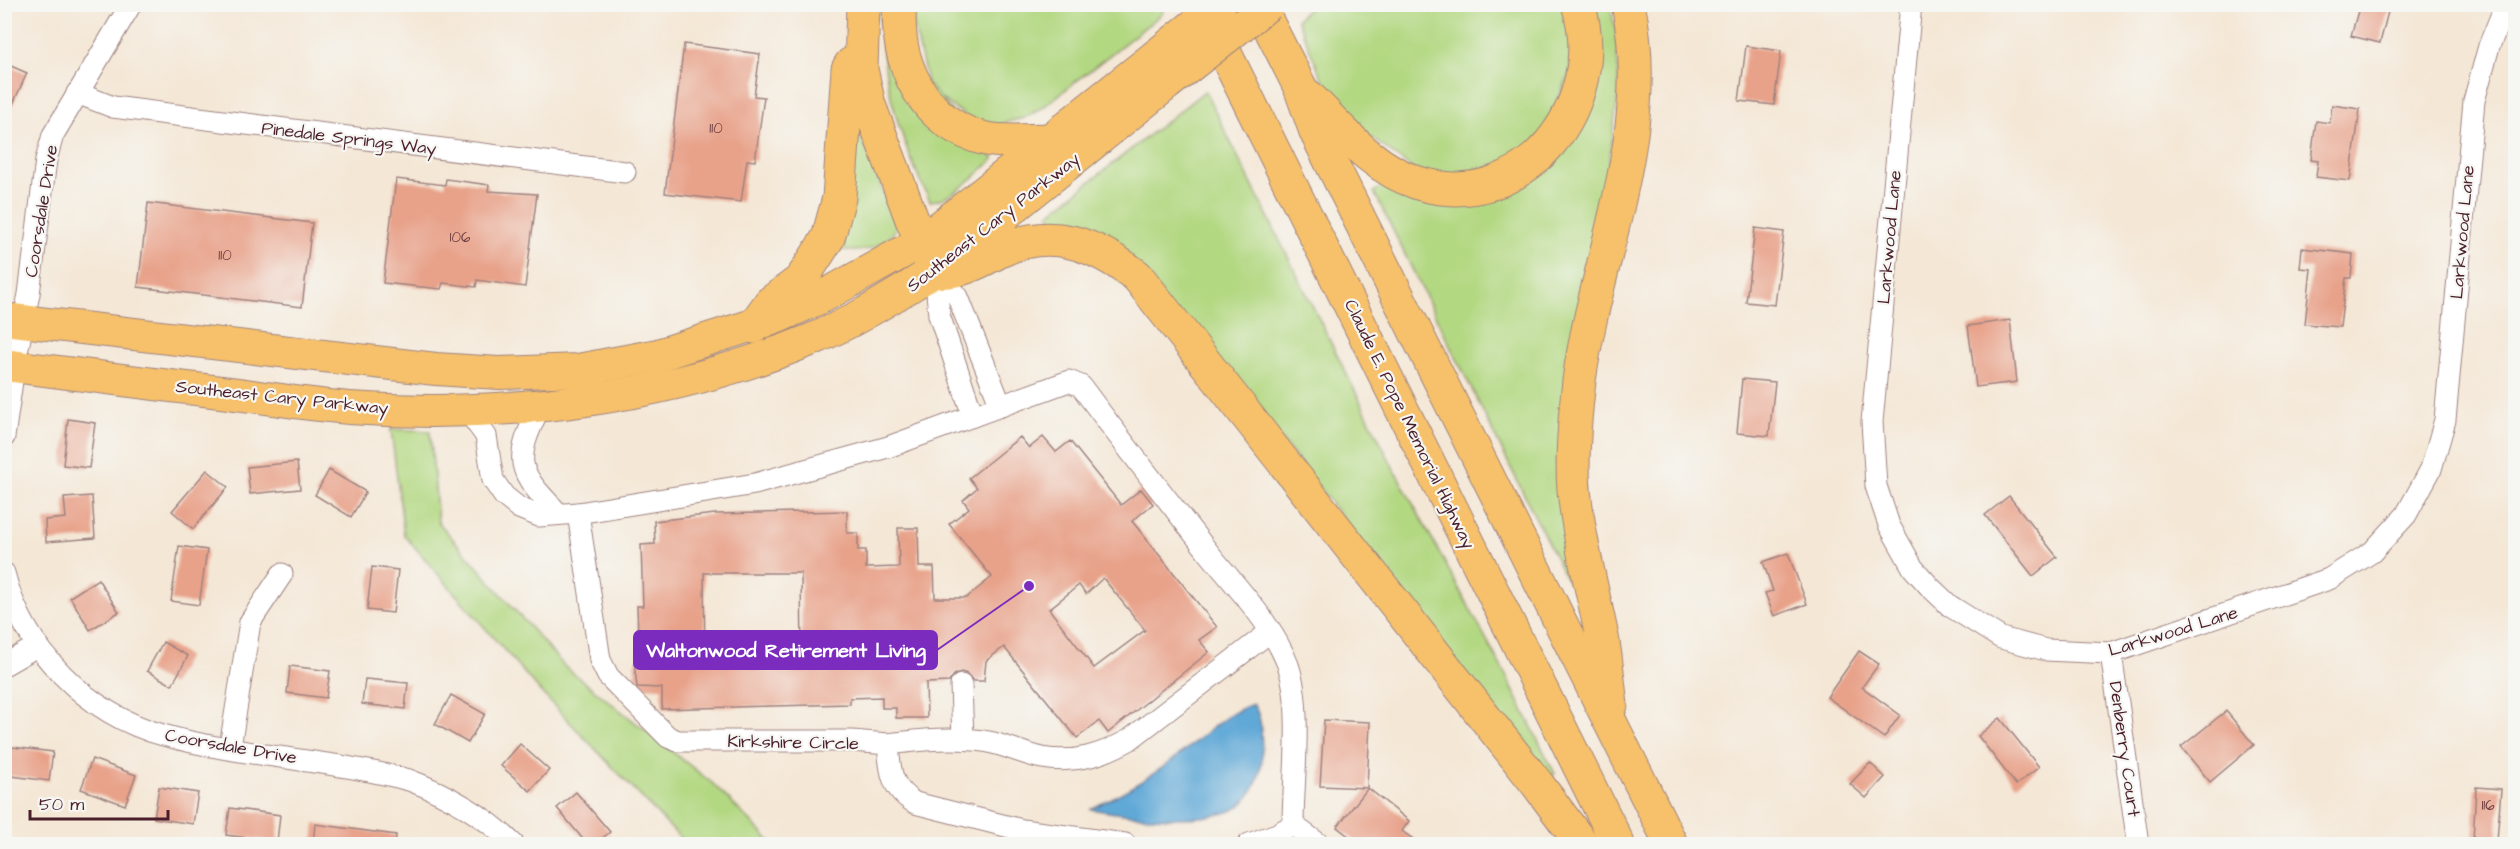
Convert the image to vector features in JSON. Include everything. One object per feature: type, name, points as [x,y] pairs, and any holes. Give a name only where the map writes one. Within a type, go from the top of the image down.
[{"type":"highway","points":[[863,4],[860,47],[869,105],[934,271],[959,270],[1027,242],[1061,239],[1111,256],[1137,276],[1538,784],[1582,844]]},
{"type":"highway","points":[[900,4],[899,21],[904,58],[915,88],[937,113],[964,131],[986,138],[1050,140]]},
{"type":"highway","name":"Claude E. Pope Memorial Highway","points":[[1201,4],[1618,844]]},
{"type":"highway","points":[[1258,4],[1300,87],[1322,143],[1671,844]]},
{"type":"highway","points":[[1300,87],[1356,146],[1396,174],[1433,186],[1480,185],[1524,166],[1549,145],[1568,120],[1580,90],[1584,65],[1585,38],[1578,4]]},
{"type":"highway","points":[[1614,730],[1602,638],[1590,587],[1574,488],[1579,381],[1630,133],[1637,73],[1633,27],[1628,4]]},
{"type":"highway","points":[[753,327],[770,303],[801,280],[828,238],[840,189],[848,69],[860,47]]},
{"type":"main road","name":"Southeast Cary Parkway","points":[[9,366],[349,408],[467,410],[540,406],[655,388],[743,366],[814,339],[884,303],[934,271],[1160,71],[1220,4]]},
{"type":"main road","name":"Southeast Cary Parkway","points":[[14,320],[436,369],[499,374],[578,370],[669,352],[753,327],[822,297],[921,242],[1050,140],[1269,4]]},
{"type":"street","name":"Coorsdale Drive","points":[[4,437],[14,320],[53,135],[130,4]]},
{"type":"street","name":"Larkwood Lane","points":[[1911,4],[1872,422],[1876,486],[1889,525],[1913,568],[1958,611],[2001,638],[2024,645],[2046,650],[2111,652],[2329,579],[2372,552],[2406,515],[2431,469],[2445,420],[2474,101],[2489,46],[2506,4]]},
{"type":"street","name":"Pinedale Springs Way","points":[[77,93],[124,109],[625,172]]},
{"type":"street","points":[[934,271],[958,297],[1001,406]]},
{"type":"street","points":[[934,271],[939,315],[973,416]]},
{"type":"street","points":[[467,410],[486,436],[493,480],[504,496],[519,508],[539,516],[568,514],[755,484],[888,447],[1069,381],[1081,386],[1137,462],[1271,631],[1288,665],[1293,684],[1296,735],[1293,825]]},
{"type":"street","points":[[540,406],[522,452],[523,470],[530,484],[568,514]]},
{"type":"street","name":"Kirkshire Circle","points":[[568,514],[600,660],[608,676],[668,737],[678,741],[852,741],[888,744],[963,739],[990,742],[1042,758],[1065,760],[1086,758],[1109,751],[1129,740],[1271,631]]},
{"type":"street","name":"Coorsdale Drive","points":[[4,573],[23,623],[37,646],[66,679],[110,712],[163,735],[381,772],[409,780],[439,791],[472,810],[513,844]]},
{"type":"street","points":[[230,747],[250,622],[282,574]]},
{"type":"street","points":[[4,665],[37,646]]},
{"type":"street","name":"Denberry Court","points":[[2111,652],[2138,844]]},
{"type":"street","points":[[961,685],[963,739]]},
{"type":"street","points":[[888,744],[894,784],[904,797],[915,803],[1022,830],[1125,844]]},
{"type":"street","points":[[1249,844],[1293,825]]},
{"type":"street","points":[[1293,825],[1319,844]]},
{"type":"green space","points":[[1160,4],[1163,13],[1042,108],[1024,118],[1003,123],[1002,130],[980,126],[929,90],[909,5]]},
{"type":"green space","points":[[880,5],[888,5],[887,38],[994,159],[956,191],[938,200],[930,201],[900,130],[883,56]]},
{"type":"green space","points":[[1313,5],[1568,5],[1577,57],[1537,145],[1471,177],[1417,172],[1346,119],[1321,76],[1297,19]]},
{"type":"green space","points":[[1591,5],[1610,5],[1616,32],[1619,88],[1602,212],[1578,574],[1567,581],[1374,192],[1390,181],[1538,171]]},
{"type":"green space","points":[[1205,91],[1393,467],[1503,670],[1555,774],[1546,778],[1242,389],[1058,227],[1049,214]]},
{"type":"green space","points":[[859,131],[897,227],[879,245],[864,250],[847,251],[838,249]]},
{"type":"green space","points":[[391,429],[430,431],[438,522],[564,666],[712,783],[773,844],[686,844],[539,690],[404,535]]},
{"type":"water","points":[[1253,704],[1261,727],[1262,761],[1254,788],[1243,803],[1236,808],[1213,816],[1196,818],[1142,816],[1091,809],[1154,773],[1231,714]]},
{"type":"building","points":[[2360,4],[2390,4],[2380,43],[2351,36]]},
{"type":"building","points":[[684,44],[760,54],[754,96],[764,97],[755,161],[747,160],[741,202],[665,193]]},
{"type":"building","points":[[1746,46],[1781,51],[1774,105],[1739,101]]},
{"type":"building","points":[[4,63],[27,73],[4,124]]},
{"type":"building","points":[[2332,105],[2360,109],[2350,181],[2316,177],[2318,161],[2311,160],[2316,121],[2330,123]]},
{"type":"building","points":[[396,179],[445,185],[446,179],[489,185],[488,191],[537,194],[525,287],[477,280],[476,287],[443,283],[441,289],[383,283]]},
{"type":"building","points":[[148,203],[312,223],[302,307],[138,287]]},
{"type":"building","points":[[1755,228],[1784,232],[1775,305],[1746,302]]},
{"type":"building","points":[[2302,248],[2353,254],[2351,278],[2346,278],[2340,327],[2305,324],[2311,269],[2300,268]]},
{"type":"building","points":[[2010,320],[2017,382],[1976,387],[1968,326]]},
{"type":"building","points":[[1742,379],[1775,382],[1769,436],[1737,433]]},
{"type":"building","points":[[68,419],[95,423],[89,468],[63,465]]},
{"type":"building","points":[[1020,437],[1029,448],[1043,437],[1056,452],[1070,441],[1121,505],[1141,489],[1153,504],[1132,521],[1217,627],[1199,640],[1209,652],[1108,733],[1099,721],[1077,738],[1004,647],[986,661],[984,681],[973,681],[967,674],[961,672],[954,675],[949,682],[926,683],[927,718],[896,718],[896,708],[882,708],[882,697],[850,698],[850,704],[662,709],[662,688],[637,687],[634,662],[639,662],[637,606],[643,606],[641,545],[655,544],[654,521],[715,514],[847,511],[847,533],[858,533],[858,550],[866,550],[866,568],[899,567],[898,528],[918,528],[919,567],[934,567],[935,598],[966,598],[992,577],[949,524],[969,508],[963,500],[977,488],[969,478]],"holes":[[[704,573],[801,573],[802,658],[705,662]],[[1103,578],[1145,630],[1094,668],[1049,609],[1079,585],[1086,594]]]},
{"type":"building","points":[[297,462],[300,489],[250,494],[247,467]]},
{"type":"building","points":[[207,470],[228,487],[193,529],[172,511]]},
{"type":"building","points":[[329,470],[366,492],[351,517],[315,495]]},
{"type":"building","points":[[92,496],[95,538],[46,542],[45,520],[66,518],[64,498]]},
{"type":"building","points":[[2009,496],[2057,557],[2033,576],[1985,515]]},
{"type":"building","points":[[179,546],[207,550],[199,605],[171,601]]},
{"type":"building","points":[[1788,553],[1807,604],[1774,616],[1765,593],[1773,591],[1763,562]]},
{"type":"building","points":[[372,567],[398,570],[393,613],[367,610]]},
{"type":"building","points":[[98,579],[119,612],[90,630],[70,597]]},
{"type":"building","points":[[163,642],[188,656],[172,685],[147,671]]},
{"type":"building","points":[[1859,651],[1879,664],[1862,687],[1900,715],[1884,738],[1827,697]]},
{"type":"building","points":[[290,666],[330,671],[326,698],[287,693]]},
{"type":"building","points":[[365,679],[408,683],[405,709],[362,704]]},
{"type":"building","points":[[451,695],[485,714],[468,743],[435,724]]},
{"type":"building","points":[[2226,711],[2254,745],[2210,782],[2181,747]]},
{"type":"building","points":[[2000,718],[2039,767],[2016,785],[1978,736]]},
{"type":"building","points":[[1324,720],[1370,722],[1367,788],[1320,786]]},
{"type":"building","points":[[520,744],[549,770],[530,791],[501,766]]},
{"type":"building","points":[[4,746],[53,752],[49,781],[4,775]]},
{"type":"building","points":[[92,759],[136,775],[125,805],[81,789]]},
{"type":"building","points":[[1870,763],[1885,777],[1866,798],[1850,784]]},
{"type":"building","points":[[159,787],[198,793],[193,824],[154,818]]},
{"type":"building","points":[[2476,787],[2501,789],[2497,841],[2473,840]]},
{"type":"building","points":[[1368,788],[1409,821],[1402,831],[1420,844],[1359,844],[1337,827]]},
{"type":"building","points":[[576,792],[610,832],[595,844],[587,844],[557,808]]},
{"type":"building","points":[[230,808],[280,815],[277,842],[226,835]]},
{"type":"building","points":[[315,824],[396,835],[395,844],[313,844]]},
{"type":"place","name":"Waltonwood Retirement Living","points":[[1029,586]]}]
